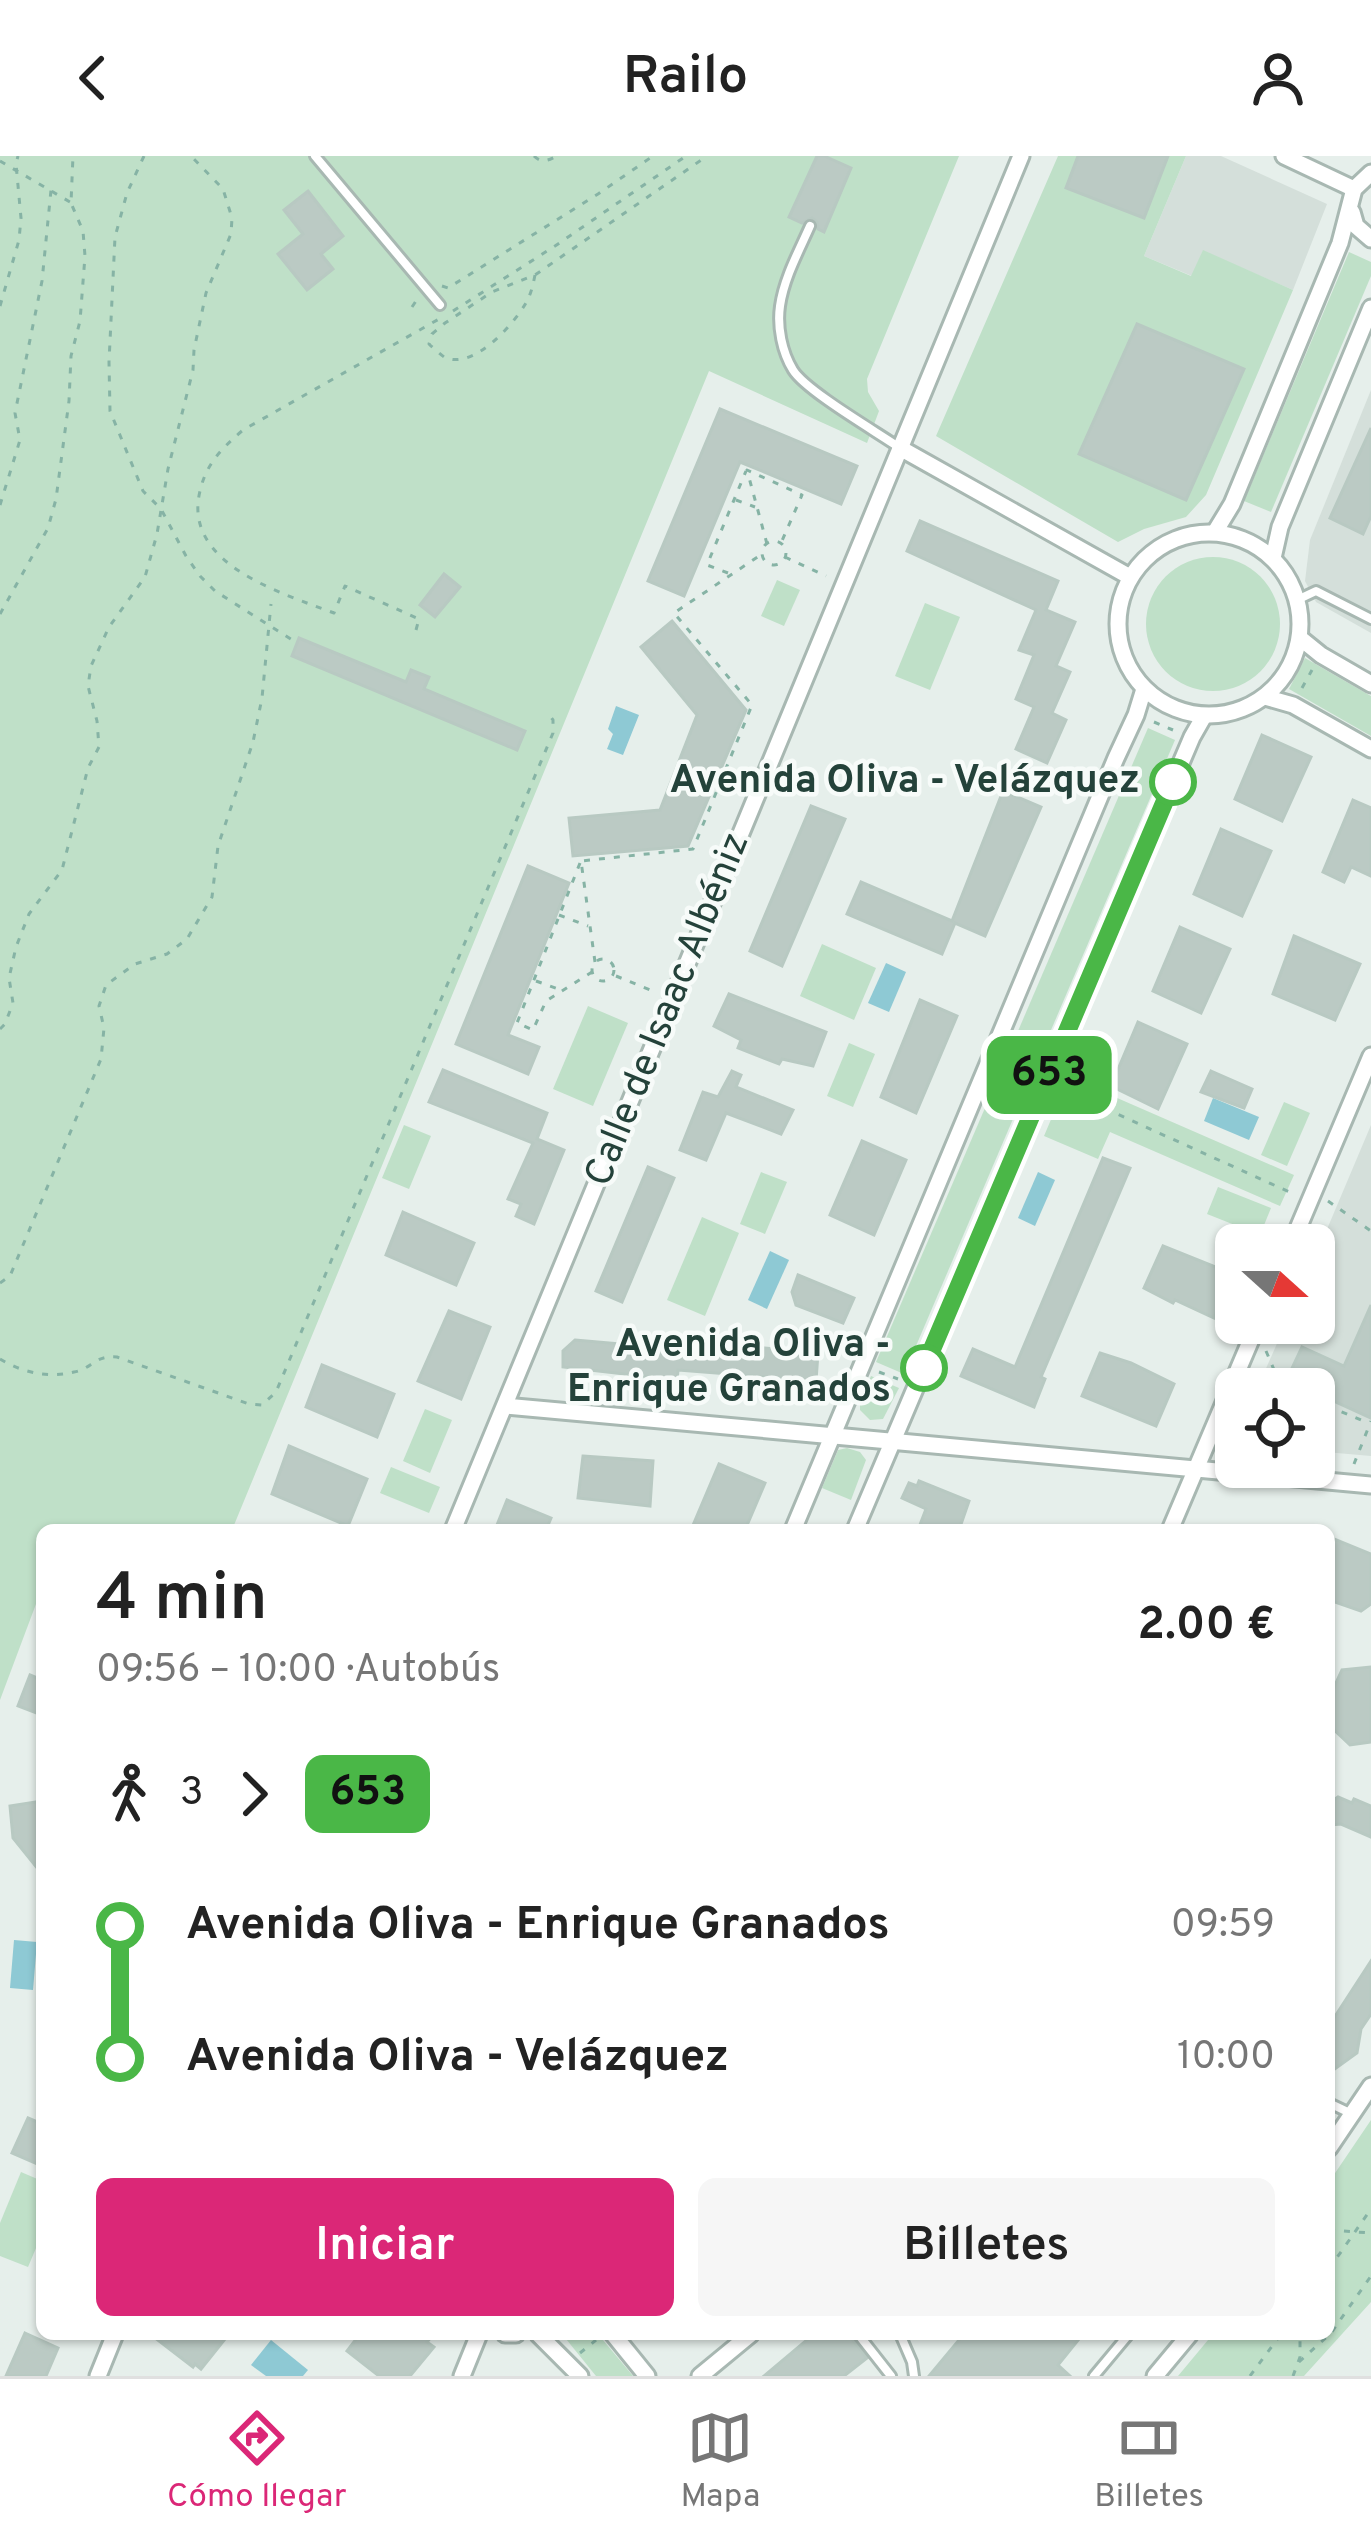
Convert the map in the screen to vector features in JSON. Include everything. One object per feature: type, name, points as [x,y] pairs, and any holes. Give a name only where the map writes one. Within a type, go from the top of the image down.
[{"type":"street","name":"Calle de Isaac Albéniz","points":[[456,1524],[1021,156]]},
{"type":"street","points":[[1284,156],[1354,189]]},
{"type":"street","points":[[1215,532],[1232,504],[1340,243],[1354,189],[1370,172]]},
{"type":"street","points":[[1351,209],[1356,226],[1371,239]]},
{"type":"street","points":[[1273,558],[1280,527],[1371,308]]},
{"type":"street","points":[[900,448],[1130,577]]},
{"type":"street","points":[[1215,532],[1246,540],[1273,558],[1297,600],[1300,638],[1288,670],[1265,697],[1226,715],[1204,716],[1171,708],[1144,689],[1126,664],[1118,635],[1119,605],[1130,577],[1153,552],[1182,536],[1215,532]]},
{"type":"street","points":[[1300,638],[1371,684]]},
{"type":"street","points":[[796,1524],[1144,689]]},
{"type":"street","points":[[1265,697],[1293,705],[1371,749]]},
{"type":"street","points":[[858,1524],[1204,716]]},
{"type":"street","points":[[1300,1224],[1371,1056]]},
{"type":"street","points":[[1173,1524],[1249,1344]]},
{"type":"street","points":[[506,1406],[1371,1485]]},
{"type":"street","points":[[1335,2140],[1371,2086]]},
{"type":"street","points":[[98,2376],[113,2340]]},
{"type":"street","points":[[462,2376],[477,2340]]},
{"type":"street","points":[[545,2340],[580,2376]]},
{"type":"street","points":[[618,2340],[647,2376]]},
{"type":"street","points":[[700,2376],[744,2340]]},
{"type":"street","points":[[1155,2376],[1185,2340]]},
{"type":"lane","points":[[315,156],[440,304]]},
{"type":"lane","points":[[810,226],[780,307],[781,339],[794,373],[900,448]]},
{"type":"lane","points":[[1297,600],[1316,591],[1371,620]]},
{"type":"lane","points":[[1335,2106],[1353,2115]]},
{"type":"lane","points":[[862,2340],[891,2376]]},
{"type":"lane","points":[[904,2340],[914,2376]]},
{"type":"lane","points":[[1094,2376],[1124,2340]]},
{"type":"path","points":[[0,306],[19,240],[18,156]]},
{"type":"path","points":[[0,614],[48,528],[56,499],[85,256],[83,231],[71,203],[73,156]]},
{"type":"path","points":[[144,156],[115,237],[110,411],[142,491],[161,509],[200,576],[214,591],[297,643]]},
{"type":"path","points":[[0,1029],[13,1003],[9,978],[16,947],[29,914],[62,870],[88,768],[99,747],[88,686],[91,666],[109,627],[146,577],[206,293],[232,234],[223,189],[191,156]]},
{"type":"path","points":[[534,156],[547,161],[557,156]]},
{"type":"path","points":[[431,278],[448,288],[653,156]]},
{"type":"path","points":[[416,630],[419,619],[345,586],[334,613],[274,590],[224,561],[205,539],[195,514],[206,470],[243,430],[485,291],[686,156]]},
{"type":"path","points":[[535,275],[517,317],[478,352],[456,360],[429,344],[432,334],[459,314],[493,292],[535,275],[706,156]]},
{"type":"path","points":[[0,160],[71,203]]},
{"type":"path","points":[[0,505],[20,440],[15,413],[42,281],[51,190]]},
{"type":"path","points":[[731,574],[707,565],[746,470]]},
{"type":"path","points":[[746,470],[767,544]]},
{"type":"path","points":[[746,470],[802,494],[781,543]]},
{"type":"path","points":[[734,500],[757,508]]},
{"type":"path","points":[[580,861],[692,849],[752,705],[674,613],[762,554],[767,544],[774,541],[785,549],[785,557],[772,565],[762,554]]},
{"type":"path","points":[[785,557],[826,576]]},
{"type":"path","points":[[0,1282],[10,1276],[100,1059],[104,1028],[99,1006],[106,985],[135,964],[167,954],[187,939],[212,897],[218,846],[253,742],[262,698],[271,604]]},
{"type":"path","points":[[1293,705],[1321,655]]},
{"type":"path","points":[[0,1359],[40,1375],[77,1372],[103,1356],[249,1404],[262,1405],[276,1392],[553,733],[554,720],[547,712]]},
{"type":"path","points":[[1136,715],[1192,737]]},
{"type":"path","points":[[580,861],[595,962],[592,972],[545,1001],[533,1030],[517,1023],[580,861]]},
{"type":"path","points":[[559,915],[590,926]]},
{"type":"path","points":[[595,962],[609,961],[613,975]]},
{"type":"path","points":[[592,972],[602,981],[613,975]]},
{"type":"path","points":[[613,975],[653,991]]},
{"type":"path","points":[[533,980],[562,991]]},
{"type":"path","points":[[1046,1082],[1310,1201]]},
{"type":"path","points":[[1328,1202],[1371,1231]]},
{"type":"path","points":[[1265,1350],[1273,1368]]},
{"type":"path","points":[[863,1365],[916,1387]]},
{"type":"path","points":[[1335,1408],[1371,1423],[1346,1483]]},
{"type":"path","points":[[1335,2261],[1371,2210]]},
{"type":"path","points":[[1335,2231],[1371,2233]]},
{"type":"path","points":[[1335,2326],[1371,2276]]},
{"type":"path","points":[[569,2362],[596,2340]]},
{"type":"path","points":[[1250,2376],[1277,2340]]},
{"type":"path","points":[[1292,2376],[1301,2340]]},
{"type":"path","points":[[1299,2362],[1323,2340]]},
{"type":"shaded area","points":[[1186,156],[1221,156],[1327,204],[1293,290],[1203,251],[1192,276],[1144,256]]},
{"type":"shaded area","points":[[1371,390],[1371,633],[1316,602],[1305,581],[1310,540]]},
{"type":"shaded area","points":[[1371,1125],[1371,1456],[1335,1453],[1335,1368],[1266,1368],[1277,1344],[1335,1344],[1335,1224],[1329,1224]]},
{"type":"green space","points":[[0,156],[959,156],[867,379],[868,392],[879,411],[867,443],[709,371],[234,1524],[36,1524],[36,1604],[0,1700]]},
{"type":"green space","points":[[1058,156],[1186,156],[1144,256],[1191,276],[1203,250],[1293,290],[1206,495],[1186,517],[1118,542],[936,436]]},
{"type":"green space","points":[[1349,252],[1371,262],[1371,276],[1271,512],[1244,501]]},
{"type":"green space","points":[[1213,557],[1239,562],[1261,576],[1275,598],[1280,624],[1275,650],[1261,672],[1239,686],[1213,691],[1187,686],[1165,672],[1151,650],[1146,624],[1151,598],[1165,576],[1187,562]]},
{"type":"green space","points":[[777,580],[800,590],[784,626],[761,616]]},
{"type":"green space","points":[[925,603],[960,617],[930,690],[895,676]]},
{"type":"green space","points":[[1305,658],[1371,696],[1371,736],[1289,689]]},
{"type":"green space","points":[[1148,728],[1175,740],[904,1374],[876,1362]]},
{"type":"green space","points":[[822,944],[876,968],[854,1020],[800,996]]},
{"type":"green space","points":[[588,1006],[628,1023],[593,1106],[553,1089]]},
{"type":"green space","points":[[849,1043],[875,1054],[853,1107],[827,1096]]},
{"type":"green space","points":[[1069,1077],[1294,1175],[1280,1206],[1110,1132],[1098,1159],[1044,1136]]},
{"type":"green space","points":[[1284,1102],[1310,1113],[1287,1166],[1261,1155]]},
{"type":"green space","points":[[404,1125],[431,1136],[409,1189],[382,1178]]},
{"type":"green space","points":[[761,1172],[787,1182],[765,1234],[740,1224]]},
{"type":"green space","points":[[1218,1187],[1271,1208],[1264,1224],[1232,1224],[1207,1214]]},
{"type":"green space","points":[[702,1217],[739,1233],[705,1316],[667,1300]]},
{"type":"green space","points":[[871,1376],[899,1388],[883,1419],[870,1420],[860,1410]]},
{"type":"green space","points":[[425,1409],[452,1420],[430,1473],[403,1461]]},
{"type":"green space","points":[[847,1448],[866,1460],[851,1500],[822,1488],[838,1450]]},
{"type":"green space","points":[[391,1467],[440,1487],[429,1513],[380,1493]]},
{"type":"green space","points":[[1371,2120],[1371,2302],[1304,2376],[1178,2376],[1208,2340],[1335,2340],[1335,2173]]},
{"type":"green space","points":[[21,2172],[36,2178],[36,2248],[28,2267],[0,2256],[0,2223]]},
{"type":"green space","points":[[567,2340],[603,2340],[633,2376],[596,2376]]},
{"type":"water","points":[[616,706],[639,715],[623,755],[607,749]]},
{"type":"water","points":[[886,963],[906,972],[889,1012],[868,1003]]},
{"type":"water","points":[[1213,1098],[1259,1117],[1249,1140],[1204,1121]]},
{"type":"water","points":[[1038,1172],[1055,1180],[1035,1226],[1018,1218]]},
{"type":"water","points":[[770,1251],[789,1260],[767,1309],[748,1300]]},
{"type":"water","points":[[14,1940],[36,1942],[33,1990],[10,1988]]},
{"type":"water","points":[[271,2340],[308,2370],[303,2376],[266,2376],[251,2365]]},
{"type":"building","points":[[817,156],[851,168],[824,232],[812,218],[802,223],[789,217]]},
{"type":"building","points":[[1078,156],[1168,156],[1144,218],[1066,188]]},
{"type":"building","points":[[308,191],[343,236],[321,254],[333,269],[307,290],[278,254],[303,234],[284,210]]},
{"type":"building","points":[[1137,324],[1244,369],[1186,500],[1079,454]]},
{"type":"building","points":[[720,409],[857,466],[841,504],[740,462],[684,596],[648,581]]},
{"type":"building","points":[[1371,428],[1371,516],[1363,534],[1330,518]]},
{"type":"building","points":[[920,521],[1058,581],[1046,610],[1075,622],[1056,666],[1070,672],[1052,713],[1066,720],[1047,763],[1016,749],[1034,707],[1016,699],[1034,655],[1019,650],[1036,610],[907,551]]},
{"type":"building","points":[[444,574],[460,587],[435,617],[420,605]]},
{"type":"building","points":[[672,621],[746,710],[688,846],[573,856],[569,818],[660,810],[697,715],[641,647]]},
{"type":"building","points":[[299,638],[406,682],[411,670],[429,677],[424,689],[525,731],[517,750],[292,656]]},
{"type":"building","points":[[1262,735],[1311,757],[1282,821],[1235,799]]},
{"type":"building","points":[[1003,791],[1041,807],[985,936],[955,923],[942,954],[847,914],[861,882],[952,921]]},
{"type":"building","points":[[1353,800],[1371,808],[1371,876],[1351,867],[1344,882],[1323,872]]},
{"type":"building","points":[[811,806],[845,819],[782,966],[750,951]]},
{"type":"building","points":[[1221,829],[1271,851],[1242,916],[1194,894]]},
{"type":"building","points":[[528,866],[569,883],[508,1035],[539,1047],[528,1074],[456,1044]]},
{"type":"building","points":[[1180,927],[1230,949],[1201,1013],[1153,991]]},
{"type":"building","points":[[1294,936],[1360,964],[1335,1020],[1273,994]]},
{"type":"building","points":[[729,994],[826,1032],[813,1066],[782,1059],[779,1064],[738,1048],[741,1040],[714,1026]]},
{"type":"building","points":[[920,1000],[957,1016],[916,1113],[881,1097]]},
{"type":"building","points":[[1138,1022],[1187,1044],[1158,1109],[1111,1086]]},
{"type":"building","points":[[443,1070],[547,1113],[537,1139],[564,1150],[534,1224],[516,1216],[521,1204],[508,1199],[533,1143],[429,1102]]},
{"type":"building","points":[[732,1071],[741,1075],[736,1087],[793,1110],[781,1134],[726,1113],[706,1160],[680,1150],[703,1092],[718,1097]]},
{"type":"building","points":[[1211,1071],[1252,1089],[1244,1108],[1201,1092]]},
{"type":"building","points":[[862,1141],[906,1160],[874,1235],[830,1215]]},
{"type":"building","points":[[1103,1158],[1130,1168],[1041,1377],[1045,1379],[1034,1407],[961,1376],[973,1349],[1015,1367]]},
{"type":"building","points":[[648,1167],[674,1178],[622,1302],[596,1291]]},
{"type":"building","points":[[403,1212],[474,1243],[456,1285],[386,1255]]},
{"type":"building","points":[[1163,1246],[1215,1267],[1215,1316],[1173,1303],[1144,1288]]},
{"type":"building","points":[[798,1275],[854,1298],[843,1323],[796,1305],[792,1292]]},
{"type":"building","points":[[1371,1305],[1371,1418],[1335,1402],[1335,1368],[1292,1368],[1302,1347],[1344,1366]]},
{"type":"building","points":[[449,1311],[490,1327],[461,1399],[418,1381]]},
{"type":"building","points":[[575,1340],[700,1351],[701,1342],[818,1353],[816,1381],[678,1370],[677,1380],[563,1367],[563,1351]]},
{"type":"building","points":[[1100,1353],[1174,1384],[1156,1426],[1082,1396]]},
{"type":"building","points":[[322,1365],[394,1394],[377,1437],[306,1407]]},
{"type":"building","points":[[289,1446],[367,1479],[349,1524],[272,1494]]},
{"type":"building","points":[[583,1456],[653,1461],[650,1506],[578,1498]]},
{"type":"building","points":[[719,1464],[765,1483],[748,1524],[694,1524]]},
{"type":"building","points":[[919,1481],[969,1501],[961,1524],[920,1524],[926,1509],[902,1498],[909,1483],[917,1486]]},
{"type":"building","points":[[507,1500],[551,1518],[548,1524],[497,1524]]},
{"type":"building","points":[[1335,1539],[1371,1554],[1371,1604],[1361,1611],[1335,1602]]},
{"type":"building","points":[[1371,1667],[1371,1742],[1350,1745],[1335,1731],[1335,1685],[1342,1670]]},
{"type":"building","points":[[30,1675],[36,1678],[36,1713],[18,1706]]},
{"type":"building","points":[[1335,1799],[1352,1803],[1354,1799],[1371,1806],[1371,1837],[1335,1824]]},
{"type":"building","points":[[36,1802],[36,1867],[13,1838],[10,1806]]},
{"type":"building","points":[[1371,1961],[1371,2014],[1361,2029],[1357,2053],[1335,2069],[1335,2016]]},
{"type":"building","points":[[28,2118],[36,2121],[36,2163],[12,2153]]},
{"type":"building","points":[[25,2333],[58,2348],[46,2376],[6,2376]]},
{"type":"building","points":[[158,2340],[224,2340],[201,2369]]},
{"type":"building","points":[[355,2340],[429,2340],[434,2347],[410,2376],[379,2376],[347,2351]]},
{"type":"building","points":[[807,2340],[853,2340],[867,2358],[844,2376],[764,2376]]},
{"type":"building","points":[[959,2340],[1078,2340],[1058,2365],[1070,2376],[929,2376]]},
{"type":"bus line","name":"653","points":[[924,1368],[1173,782]]},
{"type":"place","name":"Avenida Oliva - Velázquez","points":[[1173,782]]},
{"type":"place","name":"Avenida Oliva - Enrique Granados","points":[[924,1368]]}]
